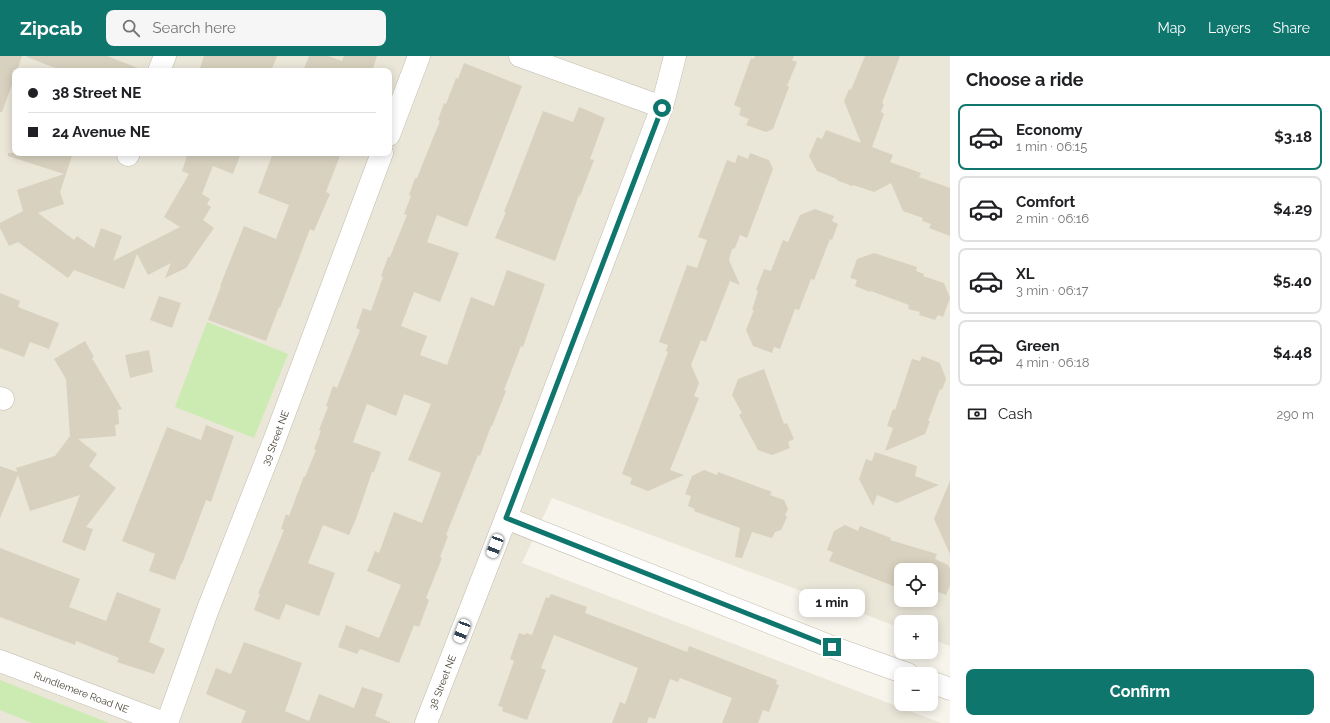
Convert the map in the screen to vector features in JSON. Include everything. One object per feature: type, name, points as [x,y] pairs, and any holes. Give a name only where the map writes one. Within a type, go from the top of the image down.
[{"type":"street","points":[[160,68],[165,56]]},
{"type":"street","points":[[392,127],[419,56]]},
{"type":"street","points":[[520,56],[662,108]]},
{"type":"street","name":"38 Street NE","points":[[426,723],[506,518],[662,108],[675,56]]},
{"type":"street","name":"39 Street NE","points":[[167,723],[208,609],[274,441],[381,156]]},
{"type":"street","points":[[506,518],[832,647],[894,669]]},
{"type":"street","name":"Rundlemere Road NE","points":[[0,661],[164,723]]},
{"type":"street","points":[[938,685],[950,689]]},
{"type":"shaded area","points":[[0,56],[950,56],[950,646],[938,642],[938,615],[894,615],[894,625],[552,498],[522,563],[894,705],[894,711],[910,711],[941,723],[0,723]]},
{"type":"green space","points":[[207,322],[288,354],[254,438],[175,407]]},
{"type":"green space","points":[[0,680],[109,723],[32,723],[0,710]]},
{"type":"building","points":[[0,56],[22,56],[18,68],[12,68],[12,84],[2,112],[0,112]]},
{"type":"building","points":[[107,56],[138,68],[55,68],[27,57]]},
{"type":"building","points":[[204,56],[277,56],[272,68],[200,68]]},
{"type":"building","points":[[309,56],[328,56],[342,61],[344,56],[377,56],[373,68],[304,68]]},
{"type":"building","points":[[755,56],[794,56],[792,60],[797,62],[787,86],[789,87],[773,129],[766,132],[746,125],[749,119],[739,115],[741,108],[734,105],[751,58],[754,59]]},
{"type":"building","points":[[865,56],[900,56],[882,103],[884,104],[881,112],[884,114],[872,147],[893,155],[890,162],[921,173],[919,177],[950,188],[950,236],[929,228],[931,224],[922,221],[923,218],[903,211],[891,183],[874,192],[853,185],[852,186],[817,171],[809,156],[817,137],[822,139],[826,130],[861,143],[844,101],[849,89],[851,90]]},
{"type":"building","points":[[464,63],[522,86],[467,227],[437,215],[427,242],[459,253],[440,302],[414,292],[401,326],[427,336],[420,355],[447,365],[471,297],[494,306],[507,270],[545,284],[523,347],[521,346],[504,390],[506,391],[480,456],[478,455],[446,535],[448,536],[440,557],[442,558],[426,598],[429,600],[419,627],[414,625],[399,663],[360,649],[357,654],[338,647],[346,625],[379,638],[401,585],[367,571],[375,551],[379,553],[394,512],[422,523],[441,473],[408,460],[431,404],[404,394],[396,416],[367,404],[353,442],[381,452],[374,472],[372,472],[349,535],[323,525],[308,563],[335,573],[319,616],[286,604],[279,620],[254,610],[260,594],[258,594],[284,530],[281,529],[286,514],[289,516],[304,476],[305,477],[316,450],[314,449],[321,431],[319,430],[328,407],[326,406],[333,386],[337,388],[360,330],[356,328],[363,308],[371,311],[383,277],[381,276],[388,257],[390,257],[407,215],[404,214],[411,196],[409,195],[415,178],[417,178],[440,121],[438,120],[444,103],[446,104],[456,78],[458,79]]},
{"type":"building","points":[[579,107],[605,118],[590,159],[594,160],[580,196],[579,195],[555,261],[495,238],[543,111],[573,122]]},
{"type":"building","points":[[8,153],[12,153],[12,156],[72,156],[60,192],[64,204],[38,213],[74,240],[77,236],[94,248],[101,228],[122,236],[113,261],[180,227],[164,217],[189,174],[182,171],[187,156],[240,156],[233,174],[213,166],[202,194],[210,199],[207,204],[211,207],[203,220],[214,228],[186,268],[165,278],[171,263],[148,275],[137,254],[124,289],[74,270],[68,278],[18,242],[9,246],[0,228],[0,223],[23,211],[17,190],[64,174],[8,156]]},
{"type":"building","points":[[750,153],[769,160],[773,169],[747,238],[740,235],[735,248],[732,249],[729,260],[740,285],[730,281],[706,342],[701,340],[691,365],[699,383],[694,396],[699,398],[670,470],[684,475],[648,491],[630,484],[632,478],[622,474],[668,352],[666,351],[668,345],[659,342],[687,265],[697,268],[707,240],[698,237],[727,160],[735,163],[738,155],[748,159]]},
{"type":"building","points":[[272,156],[340,156],[326,192],[330,194],[314,231],[310,229],[266,341],[208,320],[244,226],[276,239],[289,205],[258,193]]},
{"type":"building","points":[[815,209],[834,216],[832,221],[838,224],[832,240],[830,239],[814,280],[811,279],[799,310],[795,309],[780,349],[774,347],[772,353],[753,346],[746,330],[754,310],[752,310],[758,291],[756,290],[764,269],[771,271],[783,240],[788,242],[800,215]]},
{"type":"building","points":[[874,253],[917,267],[916,271],[924,274],[923,276],[944,283],[950,298],[943,317],[938,315],[935,320],[919,315],[920,312],[908,309],[909,305],[855,286],[857,280],[850,278],[857,259]]},
{"type":"building","points":[[0,293],[20,301],[18,307],[59,323],[49,349],[30,342],[24,357],[0,348]]},
{"type":"building","points":[[159,296],[181,303],[172,328],[150,320]]},
{"type":"building","points":[[85,341],[94,357],[92,358],[122,409],[118,410],[119,424],[115,425],[116,436],[78,439],[97,454],[89,466],[116,488],[86,527],[93,529],[85,551],[62,542],[80,495],[30,511],[18,475],[0,518],[0,466],[17,472],[16,468],[55,456],[70,436],[66,379],[54,359]]},
{"type":"building","points":[[149,350],[153,372],[130,378],[125,355]]},
{"type":"building","points":[[922,356],[940,363],[946,379],[942,390],[940,389],[928,421],[930,421],[925,434],[885,451],[893,428],[887,426],[893,409],[895,410],[912,359],[920,361]]},
{"type":"building","points":[[764,369],[784,424],[787,423],[794,439],[788,442],[790,448],[772,455],[758,450],[739,415],[742,413],[732,395],[738,379]]},
{"type":"building","points":[[206,425],[234,436],[211,502],[206,500],[175,580],[149,571],[155,554],[122,541],[167,427],[201,440]]},
{"type":"building","points":[[875,452],[917,466],[915,476],[939,485],[897,503],[877,495],[873,506],[859,479],[866,459],[872,461]]},
{"type":"building","points":[[704,470],[717,475],[718,472],[772,492],[770,495],[784,500],[788,509],[785,515],[787,517],[781,530],[775,532],[772,538],[752,532],[742,558],[735,557],[740,528],[694,511],[695,509],[688,506],[691,496],[685,494],[692,476]]},
{"type":"building","points":[[950,481],[950,554],[934,519]]},
{"type":"building","points":[[845,525],[858,531],[860,526],[891,538],[890,540],[937,554],[935,559],[948,565],[950,569],[950,585],[946,595],[938,592],[938,563],[894,563],[894,586],[829,561],[833,552],[827,550],[834,531]]},
{"type":"building","points":[[0,548],[80,579],[69,607],[106,621],[117,592],[161,609],[149,642],[165,649],[154,674],[117,662],[119,658],[76,641],[75,645],[0,617]]},
{"type":"building","points":[[551,594],[587,607],[585,613],[687,652],[689,646],[777,680],[776,684],[779,685],[769,712],[763,710],[758,723],[722,723],[732,698],[680,678],[678,682],[670,679],[655,719],[649,717],[647,723],[612,723],[620,702],[625,704],[638,668],[554,635],[541,668],[546,670],[527,720],[502,711],[503,707],[498,706],[514,661],[510,659],[519,633],[532,635],[546,597],[549,598]]},
{"type":"building","points":[[244,642],[302,663],[285,711],[309,721],[319,694],[354,708],[362,687],[383,694],[375,716],[390,723],[241,723],[246,711],[206,694],[216,668],[231,674]]},
{"type":"route","points":[[662,108],[506,518],[832,647]]}]
